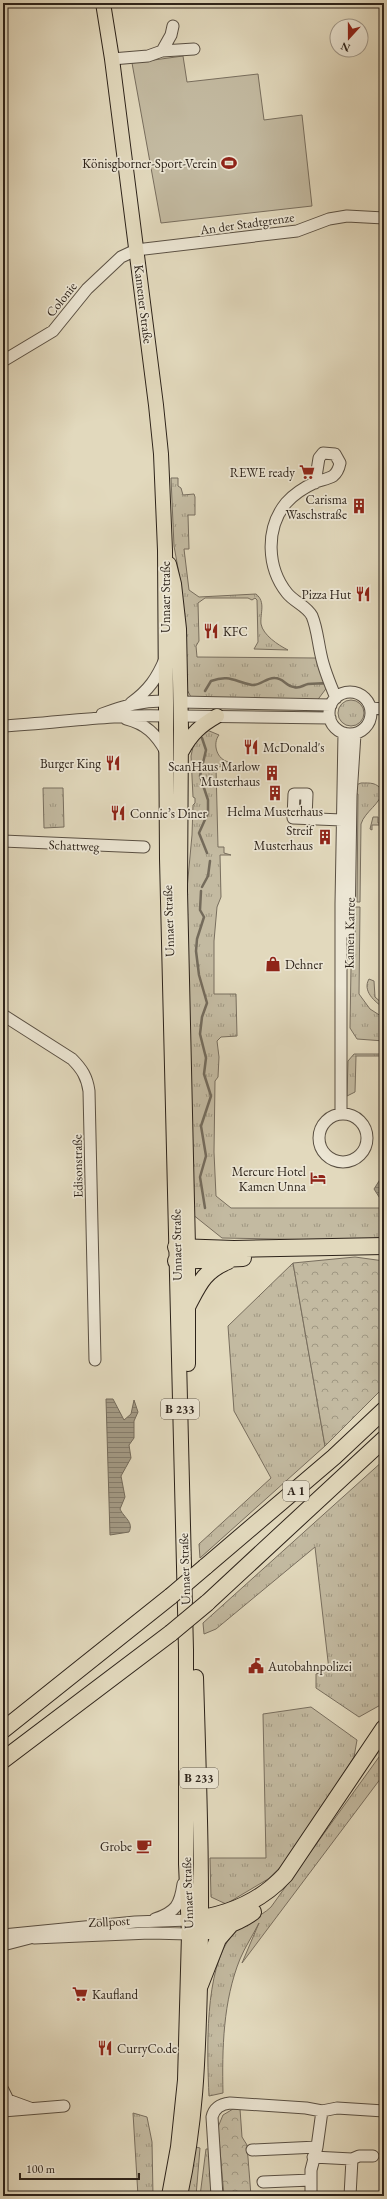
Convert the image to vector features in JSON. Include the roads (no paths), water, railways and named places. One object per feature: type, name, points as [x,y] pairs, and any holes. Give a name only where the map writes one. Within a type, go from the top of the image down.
[{"type":"highway","points":[[182,1254],[234,1249],[384,1246]]},
{"type":"highway","points":[[182,1254],[233,1259],[375,1252],[384,1254]]},
{"type":"highway","points":[[188,1305],[203,1277],[220,1264],[233,1259]]},
{"type":"highway","name":"A 1","points":[[3,1730],[171,1596],[323,1468],[384,1410]]},
{"type":"highway","name":"A 1","points":[[3,1760],[207,1604],[384,1439]]},
{"type":"highway","points":[[195,1926],[230,1912],[252,1901],[273,1887],[285,1875],[384,1728]]},
{"type":"highway","points":[[195,1926],[231,1924],[248,1916],[264,1904],[288,1881],[384,1740]]},
{"type":"highway","points":[[200,1985],[218,1939],[231,1924]]},
{"type":"main road","name":"Kamener Straße","points":[[103,3],[112,59],[160,447],[165,550]]},
{"type":"main road","name":"Unnaer Straße","points":[[165,550],[166,656],[173,702],[181,716],[180,899],[186,1650],[186,1864],[195,1926],[200,1985],[197,2082],[194,2116],[190,2151],[180,2196]]},
{"type":"main road","name":"Unnaer Straße","points":[[165,550],[174,584],[179,629],[173,702],[166,716],[167,859],[182,1254],[188,1305],[195,1926],[185,2080],[178,2147],[169,2196]]},
{"type":"main road","points":[[166,716],[181,716]]},
{"type":"main road","points":[[181,753],[193,733],[200,726],[217,716]]},
{"type":"street","points":[[162,51],[171,35],[173,26]]},
{"type":"street","points":[[112,59],[148,56],[162,51],[194,48]]},
{"type":"street","name":"An der Stadtgrenze","points":[[136,250],[297,231],[329,219],[346,216],[384,218]]},
{"type":"street","name":"Colonie","points":[[3,361],[53,331],[87,288],[120,257],[136,250]]},
{"type":"street","points":[[315,483],[293,497],[282,509],[274,526],[270,552],[281,584],[288,594],[307,610],[312,617],[329,677],[337,698],[330,718],[335,727],[349,733],[366,726],[371,712]]},
{"type":"street","points":[[128,705],[146,692],[157,677],[166,656]]},
{"type":"street","points":[[94,717],[128,705],[150,700],[173,702],[337,698],[357,693],[363,696],[371,712],[384,717]]},
{"type":"street","points":[[371,712],[384,709]]},
{"type":"street","points":[[3,726],[47,724],[94,717],[166,716]]},
{"type":"street","points":[[181,716],[330,718]]},
{"type":"street","points":[[119,717],[147,727],[157,737],[166,754]]},
{"type":"street","name":"Kamen Karree","points":[[341,1114],[343,1048],[347,1036],[346,819],[349,733]]},
{"type":"street","points":[[306,818],[346,819]]},
{"type":"street","name":"Schattweg","points":[[3,842],[144,848]]},
{"type":"street","name":"Edisonstraße","points":[[3,1015],[72,1059],[87,1079],[89,1091],[95,1360]]},
{"type":"street","points":[[341,1114],[351,1115],[360,1121],[367,1136],[362,1152],[354,1159],[344,1162],[334,1160],[325,1154],[319,1140],[320,1130],[326,1121],[341,1114]]},
{"type":"street","name":"Zollpost","points":[[146,1922],[165,1916],[179,1903],[186,1864]]},
{"type":"street","name":"Zollpost","points":[[3,1935],[18,1932],[146,1922],[195,1926]]},
{"type":"street","name":"Zollpost","points":[[3,1940],[150,1933],[195,1926]]},
{"type":"street","name":"Zollpost","points":[[3,1930],[18,1932]]},
{"type":"street","name":"Zollpost","points":[[3,1945],[30,1938]]},
{"type":"street","points":[[3,2090],[8,2100],[31,2108]]},
{"type":"street","points":[[217,2196],[213,2113],[220,2105],[230,2103],[306,2108],[322,2111],[337,2108],[384,2112]]},
{"type":"street","points":[[3,2105],[31,2108]]},
{"type":"street","points":[[3,2111],[64,2106]]},
{"type":"street","points":[[311,2196],[311,2180],[322,2111]]},
{"type":"street","points":[[252,2150],[315,2152],[352,2159],[359,2156],[373,2156]]},
{"type":"street","points":[[350,2196],[352,2159]]},
{"type":"street","points":[[263,2182],[311,2180]]},
{"type":"waterway","points":[[205,691],[211,681],[223,678],[252,685],[272,678],[278,678],[289,685],[296,687],[308,684],[326,683]]},
{"type":"waterway","points":[[202,738],[206,750],[200,776],[208,800],[208,813],[199,833],[207,853]]},
{"type":"waterway","points":[[202,887],[208,876],[210,861]]},
{"type":"waterway","points":[[201,891],[200,910],[204,917],[197,939],[196,951],[199,975],[207,1003],[202,1017],[200,1034],[206,1058],[204,1074],[211,1096],[201,1126],[206,1156],[200,1177],[205,1208]]},
{"type":"place","name":"Könisgborner-Sport-Verein","points":[[229,163]]},
{"type":"place","name":"REWE ready","points":[[307,472]]},
{"type":"place","name":"Carisma Waschstraße","points":[[359,506]]},
{"type":"place","name":"Pizza Hut","points":[[363,594]]},
{"type":"place","name":"KFC","points":[[211,631]]},
{"type":"place","name":"McDonald's","points":[[251,747]]},
{"type":"place","name":"Burger King","points":[[113,763]]},
{"type":"place","name":"ScanHaus Marlow Musterhaus","points":[[272,773]]},
{"type":"place","name":"Helma Musterhaus","points":[[275,793]]},
{"type":"place","name":"Connie’s Diner","points":[[118,813]]},
{"type":"place","name":"Streif Musterhaus","points":[[325,837]]},
{"type":"place","name":"Dehner","points":[[273,964]]},
{"type":"place","name":"Mercure Hotel Kamen Unna","points":[[318,1178]]},
{"type":"place","name":"Autobahnpolizei","points":[[256,1666]]},
{"type":"place","name":"Grobe","points":[[144,1846]]},
{"type":"place","name":"Kaufland","points":[[80,1994]]},
{"type":"place","name":"CurryCo.de","points":[[105,2048]]}]
